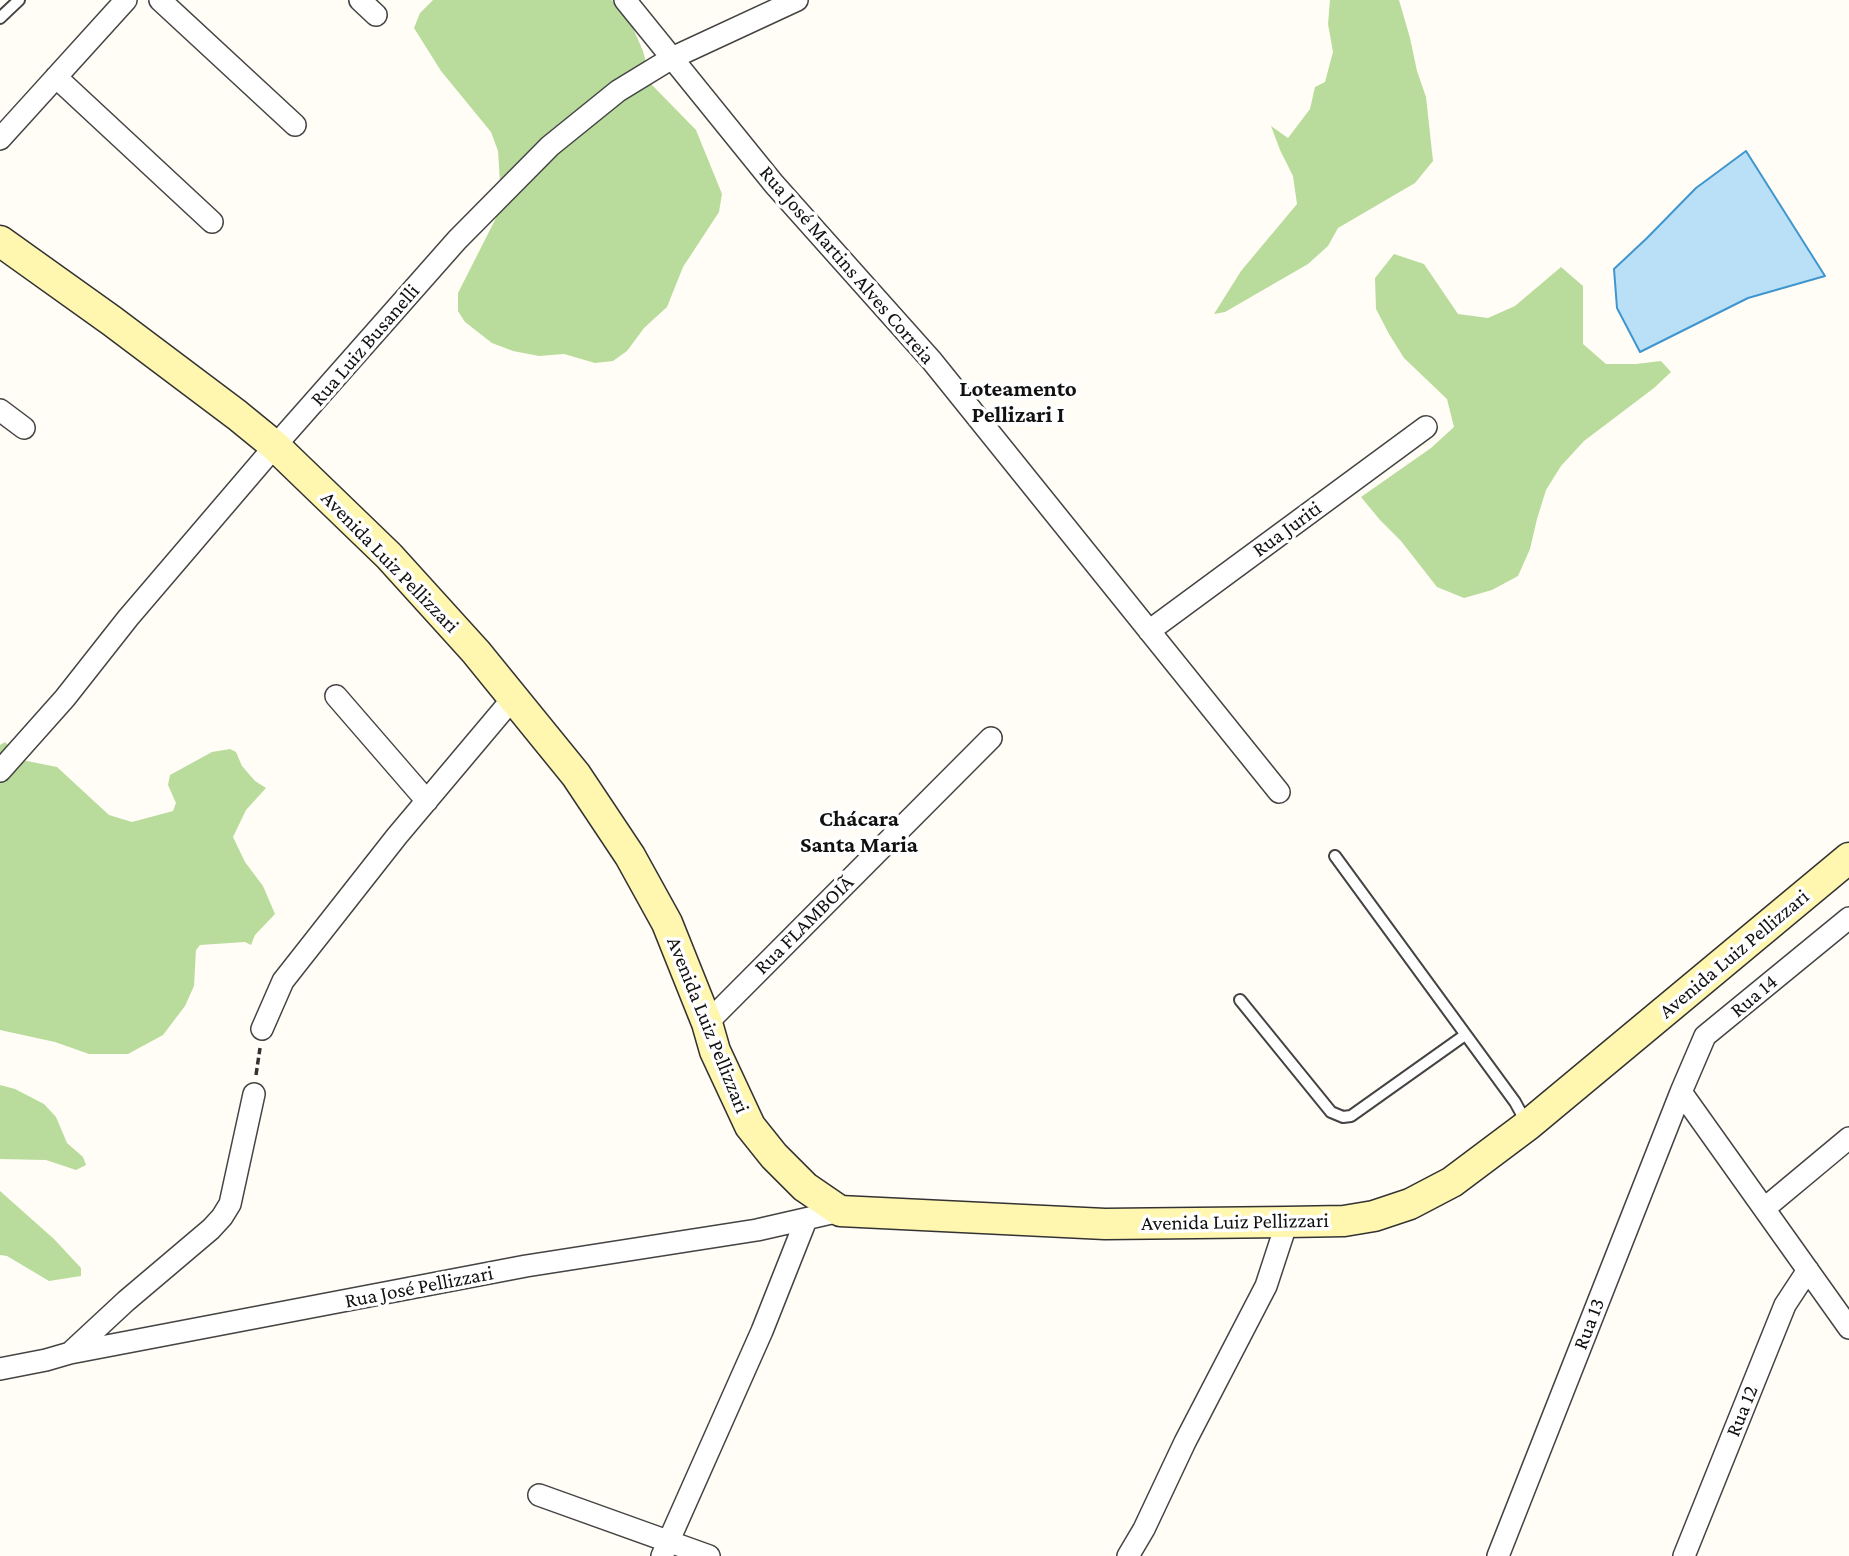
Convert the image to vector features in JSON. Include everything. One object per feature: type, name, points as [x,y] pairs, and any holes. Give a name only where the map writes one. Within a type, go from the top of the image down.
[{"type":"main road","name":"Avenida Luiz Pellizzari","points":[[0,240],[112,321],[275,446],[389,556],[514,696],[576,775],[630,856],[667,923],[707,1023],[715,1051],[750,1126],[774,1156],[805,1187],[840,1212],[1105,1224],[1287,1223],[1344,1221],[1374,1216],[1410,1204],[1452,1182],[1528,1125],[1849,858]]},
{"type":"street","points":[[0,139],[126,0]]},
{"type":"street","points":[[160,0],[295,125]]},
{"type":"street","points":[[360,0],[376,15]]},
{"type":"street","name":"Rua José Martins Alves Correia","points":[[625,0],[774,184],[932,361],[1279,792]]},
{"type":"street","name":"Rua Luiz Busanelli","points":[[0,771],[65,698],[128,618],[275,446],[457,240],[550,146],[618,91],[672,58],[797,0]]},
{"type":"street","points":[[56,78],[212,222]]},
{"type":"street","points":[[0,410],[24,428]]},
{"type":"street","name":"Rua Juriti","points":[[1149,631],[1426,427]]},
{"type":"street","points":[[335,696],[427,801]]},
{"type":"street","points":[[262,1029],[284,981],[397,836],[514,696]]},
{"type":"street","name":"Rua FLAMBOIÃ","points":[[707,1023],[990,738]]},
{"type":"street","name":"Rua 14","points":[[1681,1092],[1705,1036],[1849,918]]},
{"type":"street","points":[[1681,1092],[1849,1328]]},
{"type":"street","name":"Rua 13","points":[[1498,1556],[1681,1092]]},
{"type":"street","points":[[70,1353],[222,1217],[230,1204],[254,1094]]},
{"type":"street","points":[[1765,1208],[1849,1138]]},
{"type":"street","name":"Rua José Pellizzari","points":[[0,1368],[526,1266],[689,1242],[840,1212]]},
{"type":"street","points":[[666,1549],[762,1331],[806,1220]]},
{"type":"street","points":[[1128,1556],[1266,1286],[1287,1223]]},
{"type":"street","name":"Rua 12","points":[[1684,1556],[1785,1305],[1808,1270]]},
{"type":"street","points":[[540,1495],[666,1549],[709,1556]]},
{"type":"lane","points":[[0,18],[19,0]]},
{"type":"lane","points":[[1335,856],[1515,1102],[1528,1125]]},
{"type":"lane","points":[[1240,1000],[1331,1112],[1343,1117],[1351,1116],[1465,1035]]},
{"type":"path","points":[[254,1094],[262,1029]]},
{"type":"green space","points":[[433,0],[612,0],[633,28],[643,51],[652,85],[696,130],[722,194],[719,212],[683,267],[667,307],[644,328],[627,351],[613,361],[595,363],[564,354],[539,356],[513,351],[492,343],[465,322],[458,311],[458,293],[497,216],[501,199],[498,151],[491,132],[441,71],[414,28],[420,13]]},
{"type":"green space","points":[[1330,0],[1399,0],[1426,97],[1433,161],[1415,183],[1338,228],[1328,246],[1308,264],[1225,312],[1214,314],[1241,271],[1297,204],[1293,176],[1271,126],[1288,138],[1310,109],[1315,87],[1325,82],[1333,52],[1328,24]]},
{"type":"green space","points":[[1394,254],[1424,264],[1458,314],[1488,318],[1515,306],[1561,267],[1583,286],[1583,344],[1606,364],[1661,361],[1671,372],[1584,441],[1561,466],[1546,490],[1530,549],[1518,576],[1492,590],[1464,598],[1437,587],[1401,541],[1361,497],[1431,448],[1454,427],[1447,399],[1404,358],[1376,309],[1375,278]]},
{"type":"green space","points":[[5,742],[22,760],[57,767],[109,815],[132,822],[173,811],[176,803],[168,785],[170,775],[212,752],[230,749],[236,752],[242,766],[255,781],[266,788],[246,810],[233,837],[245,862],[263,886],[275,914],[255,935],[251,945],[245,942],[200,945],[196,950],[194,986],[185,1006],[163,1035],[128,1054],[89,1054],[55,1042],[0,1030],[0,745]]},
{"type":"green space","points":[[0,1085],[15,1089],[44,1104],[56,1117],[67,1143],[83,1157],[86,1165],[76,1170],[46,1160],[0,1159]]},
{"type":"green space","points":[[0,1191],[54,1239],[81,1268],[81,1276],[49,1281],[7,1256],[0,1255]]},
{"type":"water","points":[[1746,151],[1825,276],[1748,298],[1640,352],[1617,308],[1614,269],[1696,188]]},
{"type":"district","name":"Loteamento Pellizari I","points":[[1018,402]]},
{"type":"district","name":"Chácara Santa Maria","points":[[859,832]]}]
